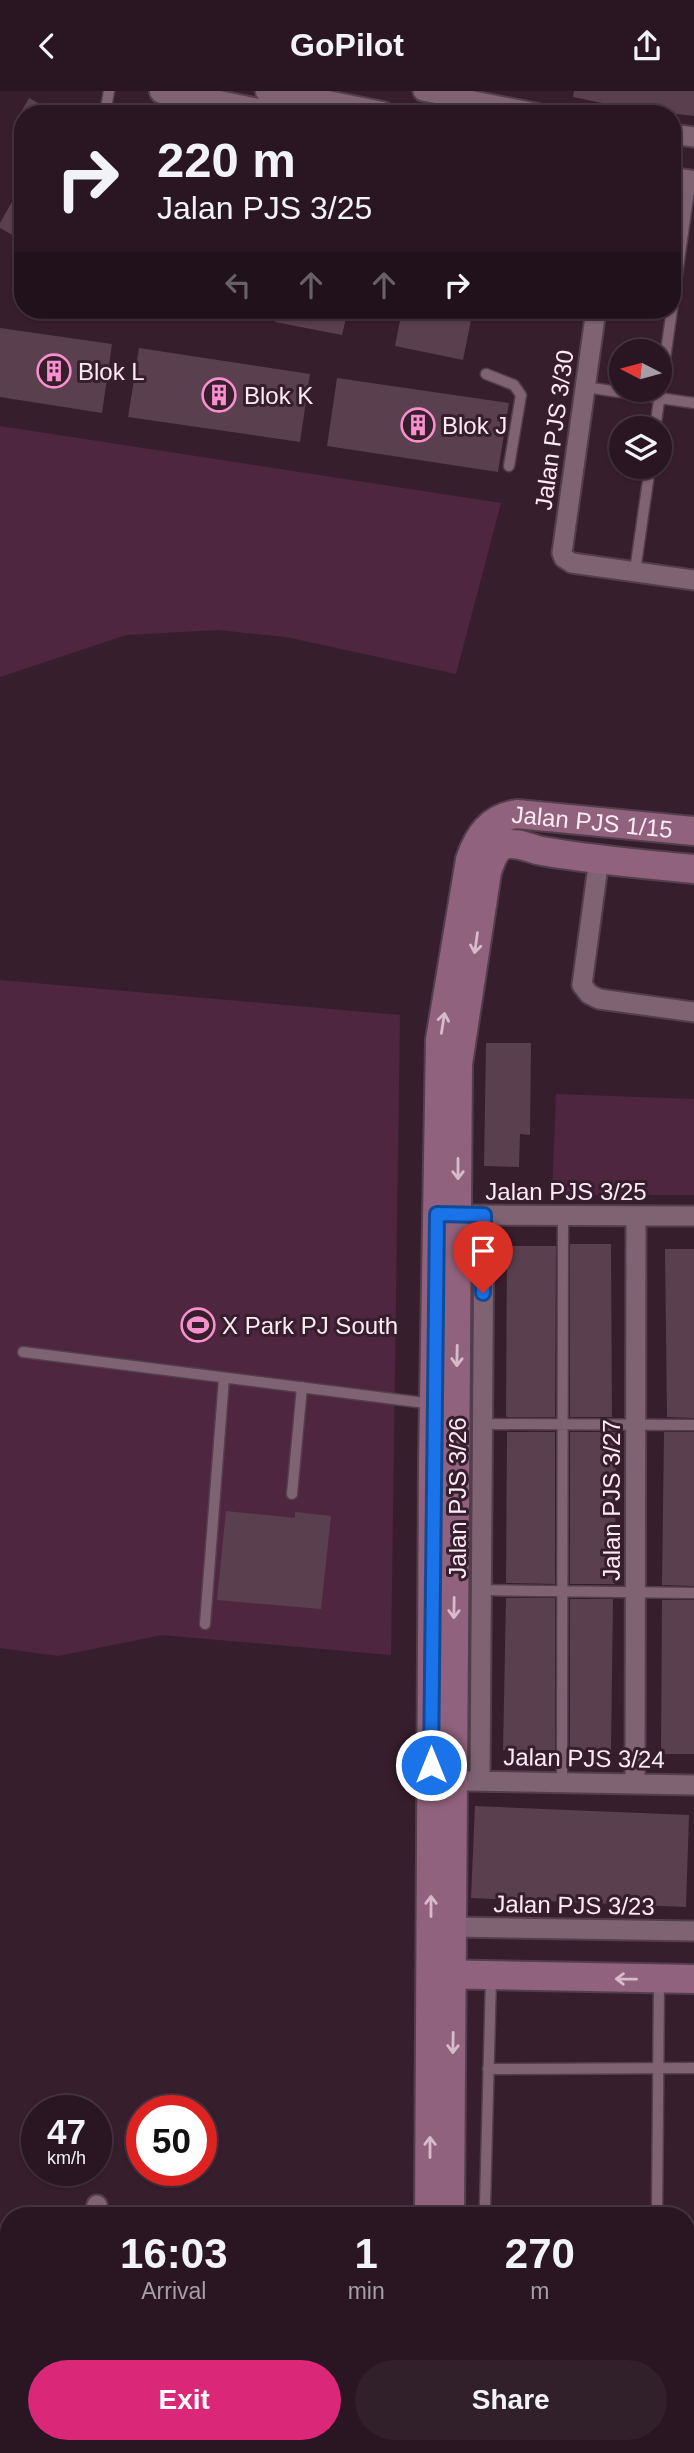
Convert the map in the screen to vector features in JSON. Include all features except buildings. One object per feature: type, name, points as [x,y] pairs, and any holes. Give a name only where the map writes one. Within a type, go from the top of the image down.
[{"type":"main road","name":"Jalan PJS 1/15","points":[[694,831],[517,814],[503,816],[498,835],[516,845],[540,851],[694,869]]},
{"type":"main road","points":[[450,2207],[442,1974],[453,1927],[458,1064],[484,891],[498,835]]},
{"type":"main road","points":[[429,2207],[454,1780],[434,1404],[459,1214],[440,1039],[470,860],[476,841],[498,835]]},
{"type":"main road","points":[[484,891],[496,874],[511,866],[529,861],[599,859]]},
{"type":"main road","points":[[442,1974],[694,1979]]},
{"type":"street","points":[[162,91],[229,105]]},
{"type":"street","points":[[268,91],[337,105]]},
{"type":"street","points":[[423,91],[494,105]]},
{"type":"street","name":"Jalan PJS 3/30","points":[[595,319],[562,548],[564,558],[572,563],[635,571]]},
{"type":"street","points":[[635,571],[694,580]]},
{"type":"street","points":[[599,859],[582,985],[589,994],[599,999],[694,1011]]},
{"type":"street","name":"Jalan PJS 3/25","points":[[459,1214],[694,1216]]},
{"type":"street","name":"Jalan PJS 3/26","points":[[454,1780],[481,1590],[482,1424],[459,1214]]},
{"type":"street","name":"Jalan PJS 3/27","points":[[635,1784],[636,1216]]},
{"type":"street","name":"Jalan PJS 3/24","points":[[454,1780],[694,1785]]},
{"type":"street","name":"Jalan PJS 3/23","points":[[453,1927],[694,1931]]},
{"type":"lane","points":[[681,215],[685,182]]},
{"type":"lane","points":[[666,339],[669,319]]},
{"type":"lane","points":[[486,374],[514,385],[521,395],[509,466]]},
{"type":"lane","points":[[585,387],[609,391]]},
{"type":"lane","points":[[672,400],[694,403]]},
{"type":"lane","points":[[635,571],[647,479]]},
{"type":"lane","points":[[562,1783],[563,1215]]},
{"type":"lane","points":[[23,1352],[434,1404]]},
{"type":"lane","points":[[205,1623],[224,1378]]},
{"type":"lane","points":[[292,1494],[302,1387]]},
{"type":"lane","points":[[482,1424],[694,1425]]},
{"type":"lane","points":[[481,1590],[694,1593]]},
{"type":"lane","points":[[485,2207],[491,1977]]},
{"type":"lane","points":[[657,2207],[659,1979]]},
{"type":"lane","points":[[488,2069],[694,2068]]},
{"type":"shaded area","points":[[0,426],[501,503],[456,674],[286,637],[218,630],[126,635],[0,677]]},
{"type":"shaded area","name":"X Park PJ South","points":[[0,980],[400,1015],[391,1655],[162,1635],[58,1656],[0,1648]]},
{"type":"shaded area","points":[[556,1094],[694,1099],[694,1195],[552,1195]]},
{"type":"place","name":"Blok L","points":[[54,371]]},
{"type":"place","name":"Blok K","points":[[219,395]]},
{"type":"place","name":"Blok J","points":[[418,425]]},
{"type":"place","name":"X Park PJ South","points":[[198,1325]]},
{"type":"route","points":[[431,1765],[437,1214],[484,1215],[483,1293]]}]
